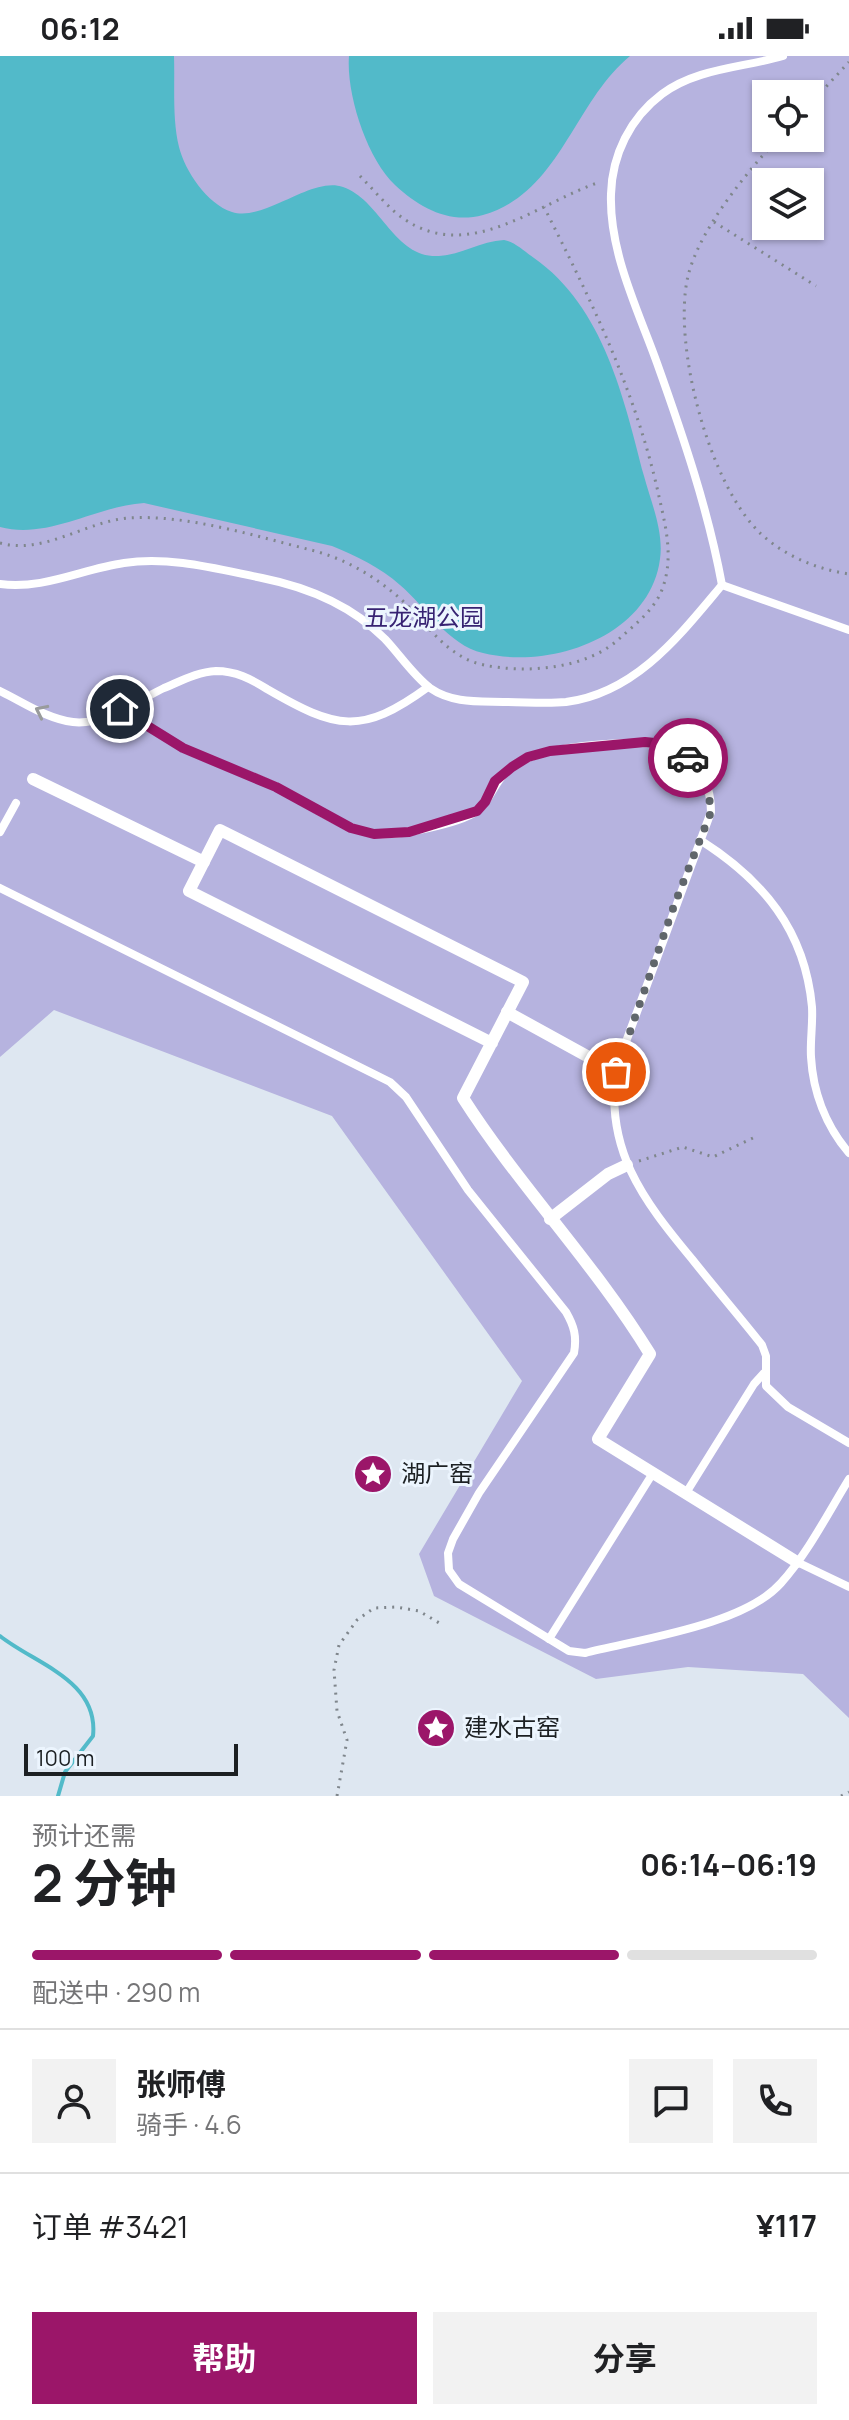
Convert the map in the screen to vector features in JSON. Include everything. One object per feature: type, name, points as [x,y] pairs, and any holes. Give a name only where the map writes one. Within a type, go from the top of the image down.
[{"type":"street","points":[[33,779],[204,862]]},
{"type":"street","points":[[492,1043],[189,891],[220,830],[523,982],[492,1043],[463,1098],[497,1151],[624,1312],[650,1354],[598,1439],[797,1562]]},
{"type":"street","points":[[507,1012],[616,1072]]},
{"type":"street","points":[[550,1219],[608,1174],[627,1165]]},
{"type":"lane","points":[[722,585],[693,470],[620,254],[612,214],[612,178],[615,160],[627,135],[643,112],[663,93],[704,73],[783,56]]},
{"type":"lane","points":[[0,584],[44,584],[108,566],[150,561],[191,564],[273,580],[317,594],[362,619],[386,640],[428,687],[461,701],[553,703],[601,693],[625,681],[673,643],[722,585]]},
{"type":"lane","points":[[722,585],[849,630]]},
{"type":"lane","points":[[0,691],[54,717],[76,723],[120,709],[195,675],[217,671],[246,677],[312,714],[346,722],[376,718],[428,687]]},
{"type":"lane","points":[[120,709],[183,748],[276,787],[351,828],[374,834],[409,832],[477,811],[495,781],[528,757],[550,751],[664,744],[679,750],[697,765],[707,781],[711,812],[616,1072],[613,1111],[627,1165],[647,1205],[762,1345],[766,1356],[766,1386],[788,1407],[849,1443]]},
{"type":"lane","points":[[0,832],[16,803]]},
{"type":"lane","points":[[700,840],[730,859],[761,887],[795,939],[807,977],[812,1010],[811,1058],[815,1089],[826,1119],[849,1153]]},
{"type":"lane","points":[[0,888],[390,1082],[406,1097],[468,1190],[566,1312],[577,1340],[574,1353],[479,1493],[448,1553],[449,1570],[459,1584],[569,1651],[585,1653],[722,1619],[761,1600],[780,1585],[849,1479]]},
{"type":"lane","points":[[686,1493],[764,1373]]},
{"type":"lane","points":[[549,1639],[653,1473]]},
{"type":"lane","points":[[797,1562],[849,1587]]},
{"type":"path","points":[[824,89],[849,62]]},
{"type":"path","points":[[767,152],[714,222],[692,262],[683,322],[692,382],[711,447],[734,497],[759,532],[801,560],[849,574]]},
{"type":"path","points":[[360,176],[402,218],[444,234],[482,233],[544,207],[571,191],[612,178]]},
{"type":"path","points":[[0,543],[30,547],[110,521],[169,518],[313,550],[346,562],[388,588],[447,647],[473,663],[502,668],[539,668],[573,662],[616,643],[657,600],[667,576],[669,542],[646,444],[628,387],[607,332],[544,207]]},
{"type":"path","points":[[714,222],[816,286]]},
{"type":"path","points":[[627,1165],[683,1147],[713,1157],[755,1137]]},
{"type":"path","points":[[337,1796],[347,1740],[336,1697],[334,1670],[339,1645],[357,1620],[374,1608],[419,1611],[441,1624]]},
{"type":"path","points":[[841,1796],[849,1792]]},
{"type":"green space","name":"五龙湖公园","points":[[0,56],[849,56],[849,1718],[803,1674],[688,1667],[596,1679],[434,1596],[419,1554],[522,1381],[332,1116],[54,1010],[0,1057]]},
{"type":"shaded area","points":[[0,56],[174,56],[175,125],[179,147],[198,186],[223,208],[250,213],[319,187],[335,185],[356,194],[399,239],[424,254],[447,255],[504,240],[520,248],[558,278],[578,302],[608,356],[656,517],[660,559],[652,586],[638,609],[618,627],[593,641],[566,651],[510,657],[470,649],[448,634],[392,579],[368,562],[332,546],[144,503],[36,529],[0,527]]},
{"type":"shaded area","points":[[349,56],[630,56],[610,75],[564,145],[530,187],[509,204],[483,215],[458,217],[425,207],[385,174],[360,125],[351,89]]},
{"type":"waterway","points":[[0,1636],[75,1687],[86,1701],[92,1717],[93,1736],[65,1772],[58,1796]]},
{"type":"way so far","points":[[616,1072],[675,903],[711,812],[707,781],[697,765],[688,758]]},
{"type":"place","name":"湖广窑","points":[[373,1474]]},
{"type":"place","name":"建水古窑","points":[[436,1728]]},
{"type":"route","points":[[120,709],[183,748],[276,787],[351,828],[374,834],[409,832],[477,811],[495,781],[512,767],[528,757],[550,751],[645,742],[664,744],[688,758]]}]
